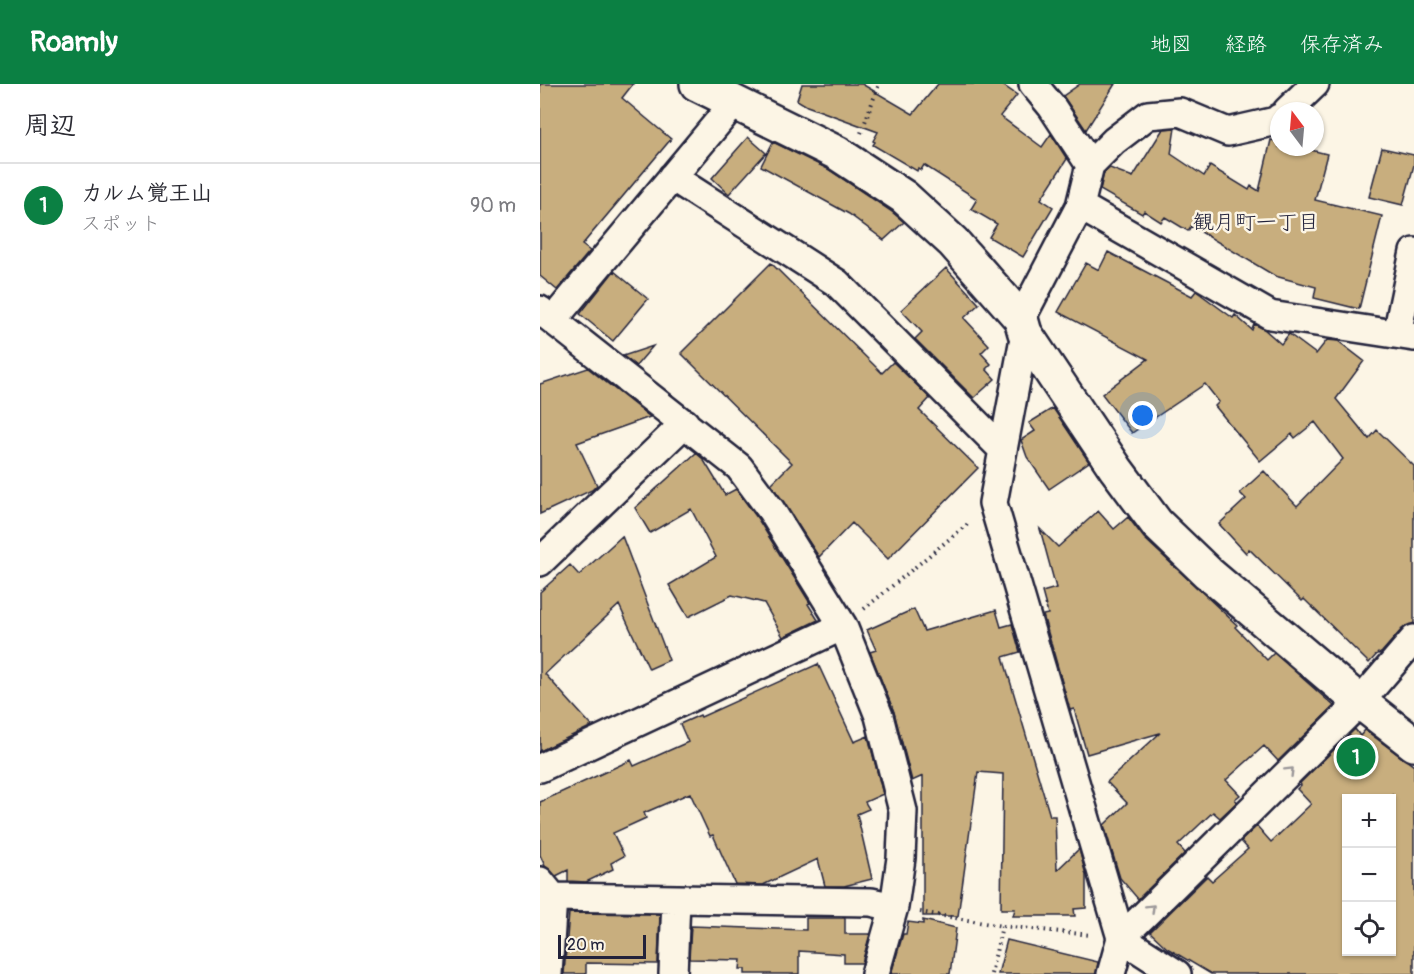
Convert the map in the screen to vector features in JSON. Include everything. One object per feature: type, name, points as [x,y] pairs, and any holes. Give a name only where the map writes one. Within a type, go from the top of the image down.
[{"type":"street","points":[[697,84],[837,153],[904,197],[945,234],[1023,326],[1116,470],[1157,524],[1208,573],[1360,702],[1414,744]]},
{"type":"street","points":[[1033,84],[1052,107],[1090,165]]},
{"type":"street","points":[[1296,102],[1315,84]]},
{"type":"street","points":[[735,102],[672,177],[546,315],[739,467],[771,510],[843,626],[879,716],[903,811],[901,858],[894,907],[875,974]]},
{"type":"street","points":[[1177,974],[1121,938],[993,503],[1023,326],[1080,206],[1090,165],[1114,141],[1148,115],[1180,112],[1228,132],[1270,122]]},
{"type":"street","points":[[672,177],[837,283],[1003,450]]},
{"type":"street","points":[[1080,206],[1270,315],[1406,336],[1414,252]]},
{"type":"street","points":[[540,562],[685,423]]},
{"type":"street","points":[[540,768],[843,626]]},
{"type":"street","points":[[1111,974],[1121,938],[1360,702],[1414,639]]},
{"type":"street","points":[[548,974],[546,889],[676,900],[871,902],[894,907]]},
{"type":"street","points":[[673,974],[676,900]]},
{"type":"path","points":[[850,162],[879,84]]},
{"type":"path","points":[[843,626],[993,503]]},
{"type":"path","points":[[894,907],[1002,926],[1121,938]]},
{"type":"path","points":[[991,974],[1002,926]]},
{"type":"building","points":[[540,84],[633,84],[622,98],[671,139],[582,245],[590,251],[557,290],[540,276]]},
{"type":"building","points":[[802,84],[862,84],[913,114],[938,84],[1001,84],[1017,95],[1000,116],[1042,147],[1051,134],[1067,159],[1041,199],[1053,207],[1023,257],[989,237],[997,224],[971,209],[977,199],[924,165],[921,170],[918,168],[917,171],[873,145],[878,132],[807,106],[797,100]]},
{"type":"building","points":[[1080,84],[1115,84],[1086,130],[1063,96]]},
{"type":"building","points":[[1175,128],[1171,154],[1204,176],[1210,166],[1249,190],[1251,186],[1259,191],[1270,144],[1270,156],[1324,156],[1324,153],[1327,154],[1315,200],[1382,216],[1359,309],[1314,298],[1316,287],[1275,276],[1191,226],[1188,231],[1165,217],[1161,222],[1144,211],[1142,214],[1100,190],[1104,173],[1110,168],[1133,177],[1163,129]]},
{"type":"building","points":[[748,137],[766,153],[729,194],[712,178]]},
{"type":"building","points":[[773,142],[828,169],[904,222],[884,240],[849,214],[761,166]]},
{"type":"building","points":[[1382,148],[1414,155],[1414,165],[1403,205],[1369,197]]},
{"type":"building","points":[[1108,252],[1192,296],[1196,291],[1233,318],[1235,315],[1252,330],[1254,324],[1264,329],[1281,344],[1289,334],[1316,354],[1327,340],[1338,341],[1364,361],[1336,399],[1369,439],[1377,430],[1414,466],[1414,623],[1402,629],[1369,663],[1249,549],[1246,553],[1219,524],[1246,499],[1240,493],[1264,471],[1297,506],[1343,459],[1315,422],[1295,438],[1292,434],[1260,461],[1215,406],[1219,402],[1205,384],[1132,433],[1102,394],[1148,359],[1058,312],[1086,263],[1099,270]]},
{"type":"building","points":[[771,263],[882,373],[893,362],[930,398],[919,410],[978,468],[888,559],[852,523],[819,557],[771,484],[792,463],[681,353]]},
{"type":"building","points":[[946,268],[979,304],[964,318],[989,345],[981,353],[991,364],[986,369],[995,379],[974,398],[915,339],[922,332],[901,310]]},
{"type":"building","points":[[614,271],[648,299],[613,341],[580,314]]},
{"type":"building","points":[[653,346],[636,366],[623,356]]},
{"type":"building","points":[[588,368],[650,417],[577,443],[597,485],[592,490],[540,514],[540,384]]},
{"type":"building","points":[[1053,408],[1089,462],[1049,489],[1027,457],[1021,440],[1035,431],[1029,423]]},
{"type":"building","points":[[696,453],[703,459],[725,495],[736,489],[758,519],[810,603],[808,604],[818,620],[783,637],[764,603],[732,595],[688,617],[669,585],[716,557],[691,509],[650,533],[635,508]]},
{"type":"building","points":[[1098,511],[1114,529],[1128,517],[1144,538],[1237,625],[1235,627],[1267,660],[1274,653],[1334,706],[1278,761],[1264,746],[1226,780],[1240,795],[1235,799],[1237,802],[1220,818],[1213,812],[1178,845],[1185,853],[1138,899],[1120,878],[1104,825],[1127,803],[1107,782],[1160,733],[1087,754],[1074,709],[1070,710],[1043,615],[1048,614],[1042,592],[1056,588],[1040,529],[1058,547]]},
{"type":"building","points":[[622,536],[669,660],[649,669],[619,605],[545,674],[592,726],[540,751],[540,592],[570,565],[579,575]]},
{"type":"building","points":[[914,609],[924,631],[996,610],[1001,627],[1012,624],[1020,652],[1003,657],[1050,816],[1055,816],[1057,870],[1079,849],[1086,875],[1086,908],[1074,909],[1075,916],[1013,916],[1015,909],[1001,909],[1003,774],[978,772],[958,916],[923,916],[923,776],[912,781],[894,712],[870,652],[876,650],[867,630]]},
{"type":"building","points":[[818,664],[854,742],[868,736],[883,794],[865,802],[869,809],[857,814],[872,879],[844,886],[825,886],[818,859],[763,885],[735,884],[713,835],[710,836],[690,793],[644,813],[646,818],[613,833],[624,856],[611,863],[613,869],[586,882],[568,881],[568,870],[556,876],[545,866],[540,855],[540,802],[631,760],[634,766],[688,742],[680,724],[700,715],[701,717]]},
{"type":"building","points":[[1355,729],[1360,736],[1365,730],[1414,766],[1414,974],[1211,974],[1167,948],[1150,932],[1207,876],[1212,881],[1248,849],[1241,841],[1257,826],[1271,842],[1311,804],[1297,789],[1300,783]]},
{"type":"building","points":[[569,913],[660,914],[658,964],[586,963],[586,974],[564,974]]},
{"type":"building","points":[[806,918],[845,918],[845,934],[870,934],[862,963],[844,963],[844,954],[799,951],[799,974],[745,974],[745,969],[740,969],[741,960],[689,959],[691,926],[806,930]]},
{"type":"building","points":[[923,920],[956,928],[950,974],[891,974],[903,934],[906,934],[908,922],[923,924]]},
{"type":"building","points":[[1007,940],[1098,962],[1096,974],[998,974]]},
{"type":"place","name":"カルム覚王山","points":[[1356,757]]},
{"type":"district","name":"観月町一丁目","points":[[1256,222]]}]
